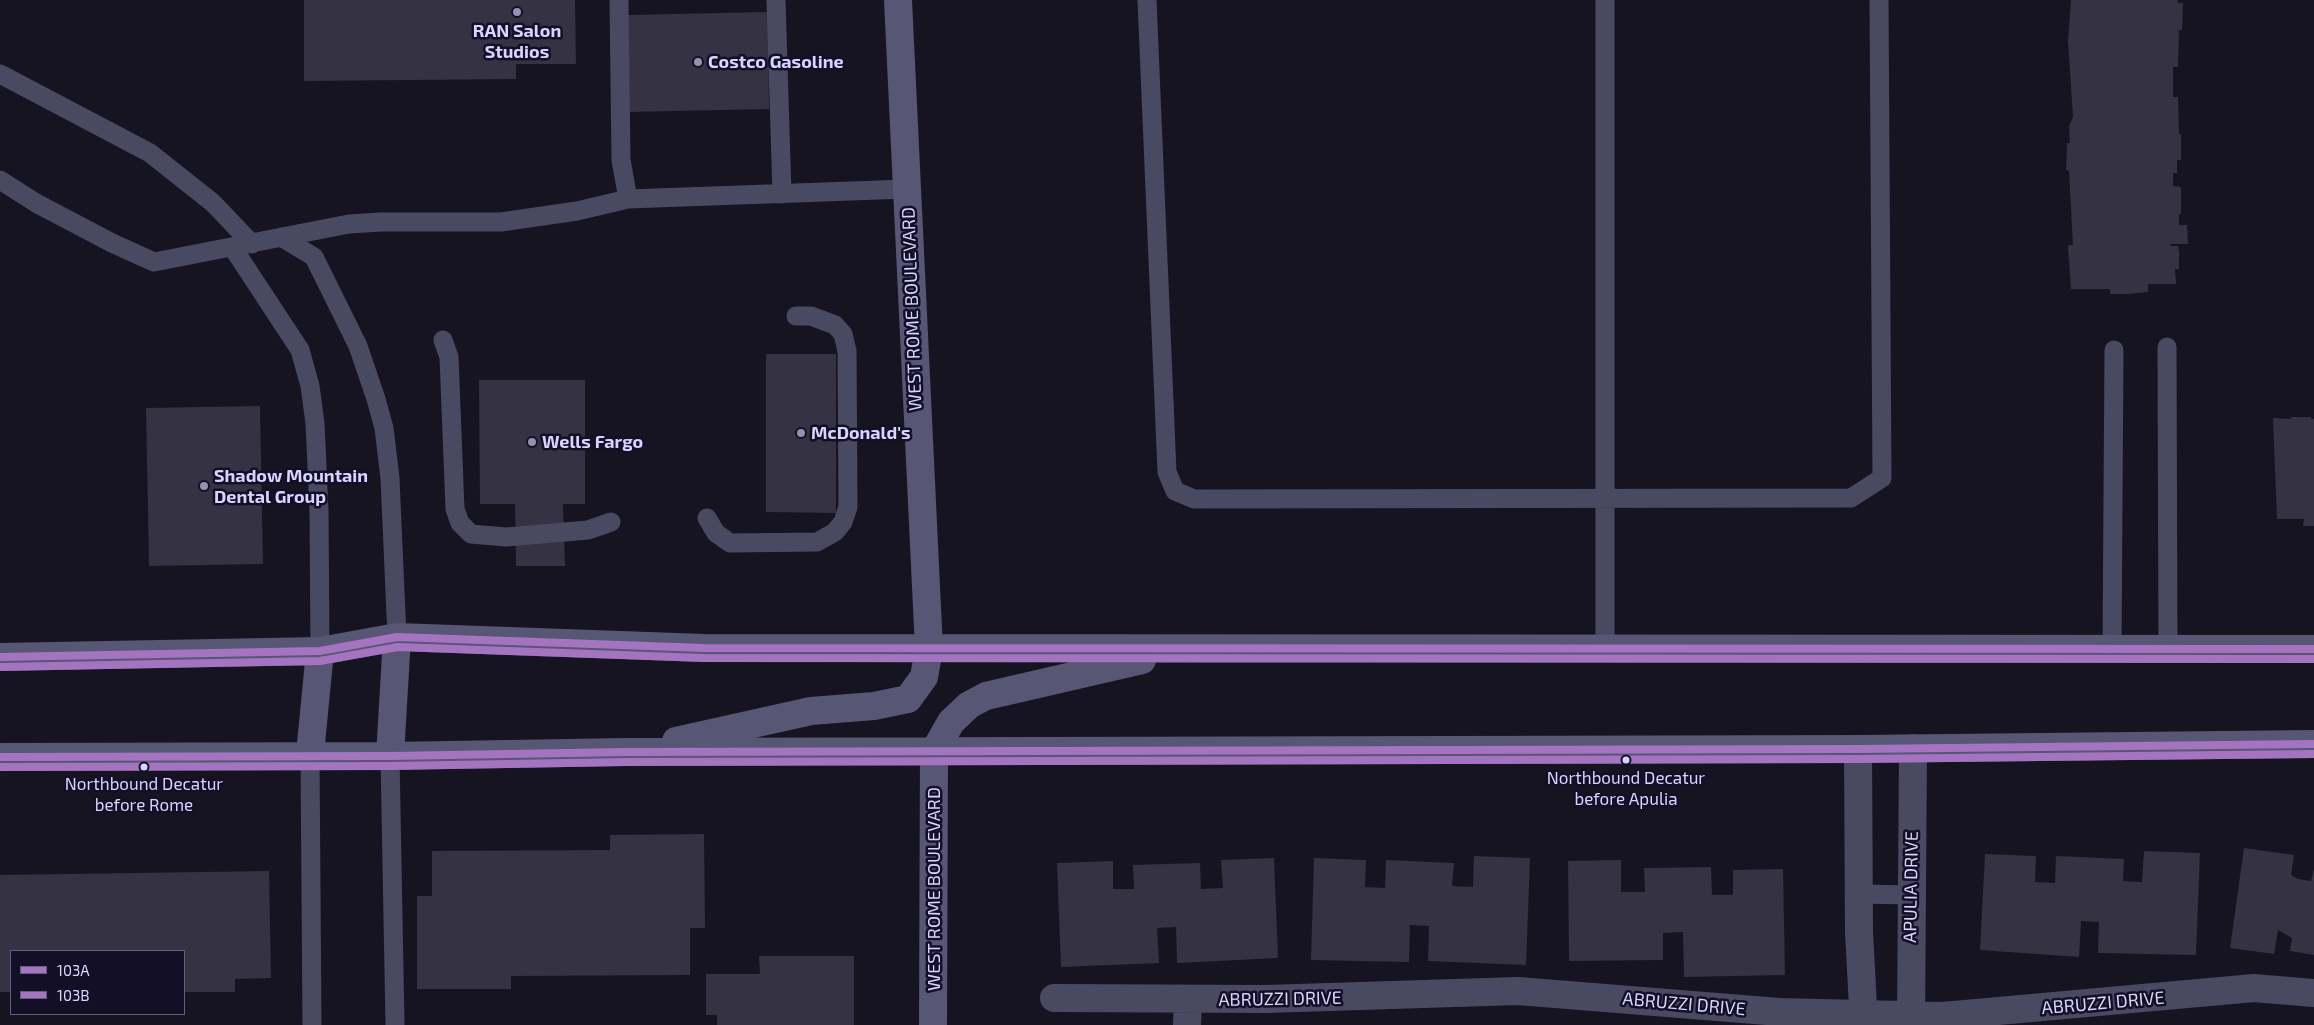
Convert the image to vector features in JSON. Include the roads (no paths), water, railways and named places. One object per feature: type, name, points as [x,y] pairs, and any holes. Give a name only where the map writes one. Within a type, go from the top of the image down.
[{"type":"main road","name":"WEST ROME BOULEVARD","points":[[626,752],[811,711],[874,706],[908,699],[924,677],[928,649],[898,0]]},
{"type":"main road","points":[[390,756],[397,637]]},
{"type":"main road","points":[[0,657],[320,650],[397,637],[704,648],[1182,650],[2314,649]]},
{"type":"main road","points":[[310,754],[320,650]]},
{"type":"main road","points":[[934,752],[952,722],[969,705],[986,696],[1182,650]]},
{"type":"main road","points":[[0,757],[310,754],[390,756],[626,752],[1858,749],[2314,744]]},
{"type":"main road","name":"WEST ROME BOULEVARD","points":[[933,1025],[934,752]]},
{"type":"street","name":"APULIA DRIVE","points":[[1910,1020],[1913,748]]},
{"type":"street","points":[[1858,749],[1859,894],[1864,1019]]},
{"type":"street","name":"ABRUZZI DRIVE","points":[[1054,998],[1187,1012],[1375,997],[1518,991],[1864,1019],[1910,1020],[2254,988],[2314,993]]},
{"type":"lane","points":[[619,0],[621,160],[628,200]]},
{"type":"lane","points":[[776,0],[782,194]]},
{"type":"lane","points":[[1147,0],[1167,472],[1175,491],[1194,499],[1851,498],[1882,478],[1880,0]]},
{"type":"lane","points":[[1604,0],[1605,650]]},
{"type":"lane","points":[[0,74],[150,153],[213,203],[252,244]]},
{"type":"lane","points":[[0,180],[45,208],[112,243],[154,262],[348,224],[381,222],[501,222],[577,211],[628,200],[907,189]]},
{"type":"lane","points":[[281,237],[314,257],[337,300],[358,346],[376,399],[384,428],[390,478],[397,637]]},
{"type":"lane","points":[[233,248],[300,350],[310,386],[315,423],[319,511],[320,650]]},
{"type":"lane","points":[[707,518],[716,533],[730,543],[817,542],[835,532],[843,522],[848,507],[847,351],[845,342],[843,334],[835,325],[811,316],[796,316]]},
{"type":"lane","points":[[443,340],[449,357],[455,508],[460,523],[471,534],[506,537],[588,530],[611,522]]},
{"type":"lane","points":[[2167,348],[2168,650]]},
{"type":"lane","points":[[2112,650],[2114,350]]},
{"type":"lane","points":[[310,754],[312,1025]]},
{"type":"lane","points":[[390,756],[395,1025]]},
{"type":"lane","points":[[1859,894],[1911,895]]},
{"type":"place","name":"RAN Salon Studios","points":[[517,12]]},
{"type":"place","name":"Costco Gasoline","points":[[698,62]]},
{"type":"place","name":"McDonald's","points":[[801,433]]},
{"type":"place","name":"Wells Fargo","points":[[532,442]]},
{"type":"place","name":"Shadow Mountain Dental Group","points":[[204,486]]},
{"type":"place","name":"Northbound Decatur before Apulia","points":[[1626,760]]},
{"type":"place","name":"Northbound Decatur before Rome","points":[[144,767]]}]
